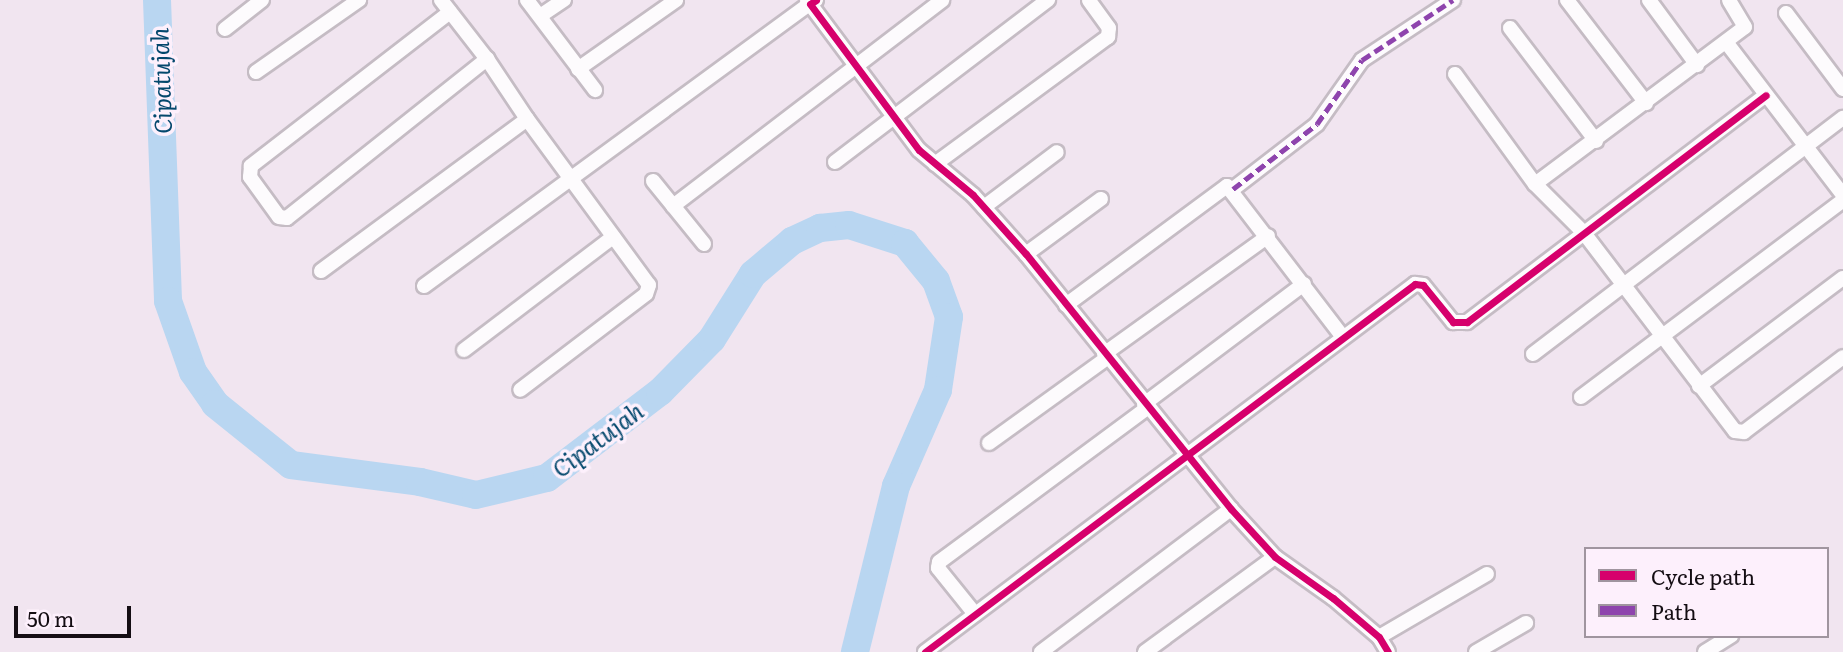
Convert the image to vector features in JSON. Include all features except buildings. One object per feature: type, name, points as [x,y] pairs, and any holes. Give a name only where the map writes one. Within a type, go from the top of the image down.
[{"type":"street","points":[[225,29],[262,0]]},
{"type":"street","points":[[256,72],[359,0]]},
{"type":"street","points":[[527,0],[595,90]]},
{"type":"street","points":[[540,16],[564,0]]},
{"type":"street","points":[[578,69],[676,0]]},
{"type":"street","points":[[673,206],[942,0]]},
{"type":"street","points":[[835,162],[1048,0]]},
{"type":"street","points":[[935,164],[1108,37],[1109,28],[1089,0]]},
{"type":"street","points":[[1233,189],[1317,124],[1362,60],[1452,0]]},
{"type":"street","points":[[1567,0],[1646,103]]},
{"type":"street","points":[[1649,0],[1697,65]]},
{"type":"street","points":[[1535,184],[1697,65],[1746,24],[1729,0]]},
{"type":"street","points":[[424,286],[811,1],[894,118],[935,164],[984,207],[1026,254],[1145,406],[1231,509],[1275,557],[1379,636],[1388,652]]},
{"type":"street","points":[[487,59],[287,218],[279,217],[250,177],[251,166],[446,6],[487,59],[613,237],[646,279],[649,290],[520,390]]},
{"type":"street","points":[[1786,13],[1843,89]]},
{"type":"street","points":[[1510,28],[1596,141]]},
{"type":"street","points":[[1581,397],[1843,197],[1726,42]]},
{"type":"street","points":[[1455,74],[1535,184],[1584,233],[1735,431],[1742,433],[1843,357]]},
{"type":"street","points":[[925,652],[1417,283],[1453,322],[1463,324],[1766,95]]},
{"type":"street","points":[[1533,354],[1843,118]]},
{"type":"street","points":[[321,271],[527,119]]},
{"type":"street","points":[[984,207],[1057,152]]},
{"type":"street","points":[[653,181],[704,244]]},
{"type":"street","points":[[1066,305],[1224,187],[1233,189],[1343,337]]},
{"type":"street","points":[[1026,254],[1101,199]]},
{"type":"street","points":[[989,443],[1268,236]]},
{"type":"street","points":[[464,350],[613,237]]},
{"type":"street","points":[[1699,386],[1843,278]]},
{"type":"street","points":[[975,614],[938,568],[939,562],[1304,284]]},
{"type":"street","points":[[1041,652],[1231,509]]},
{"type":"street","points":[[1146,652],[1275,557]]},
{"type":"street","points":[[1379,636],[1487,574]]},
{"type":"street","points":[[1476,652],[1526,623]]},
{"type":"street","points":[[1705,652],[1728,638]]},
{"type":"waterway","name":"Cipatujah","points":[[157,0],[168,301],[193,372],[215,404],[291,465],[420,482],[476,495],[547,478],[660,392],[712,339],[753,274],[792,241],[820,228],[849,225],[905,243],[936,281],[949,317],[938,390],[896,486],[855,652]]},
{"type":"marked path","points":[[1233,189],[1317,124],[1362,60],[1453,0]]},
{"type":"cycle path","points":[[816,0],[810,4],[919,150],[973,195],[1026,254],[1231,509],[1275,557],[1333,598],[1379,637],[1388,652]]},
{"type":"cycle path","points":[[925,652],[1415,284],[1423,285],[1453,322],[1467,322],[1766,95]]}]
